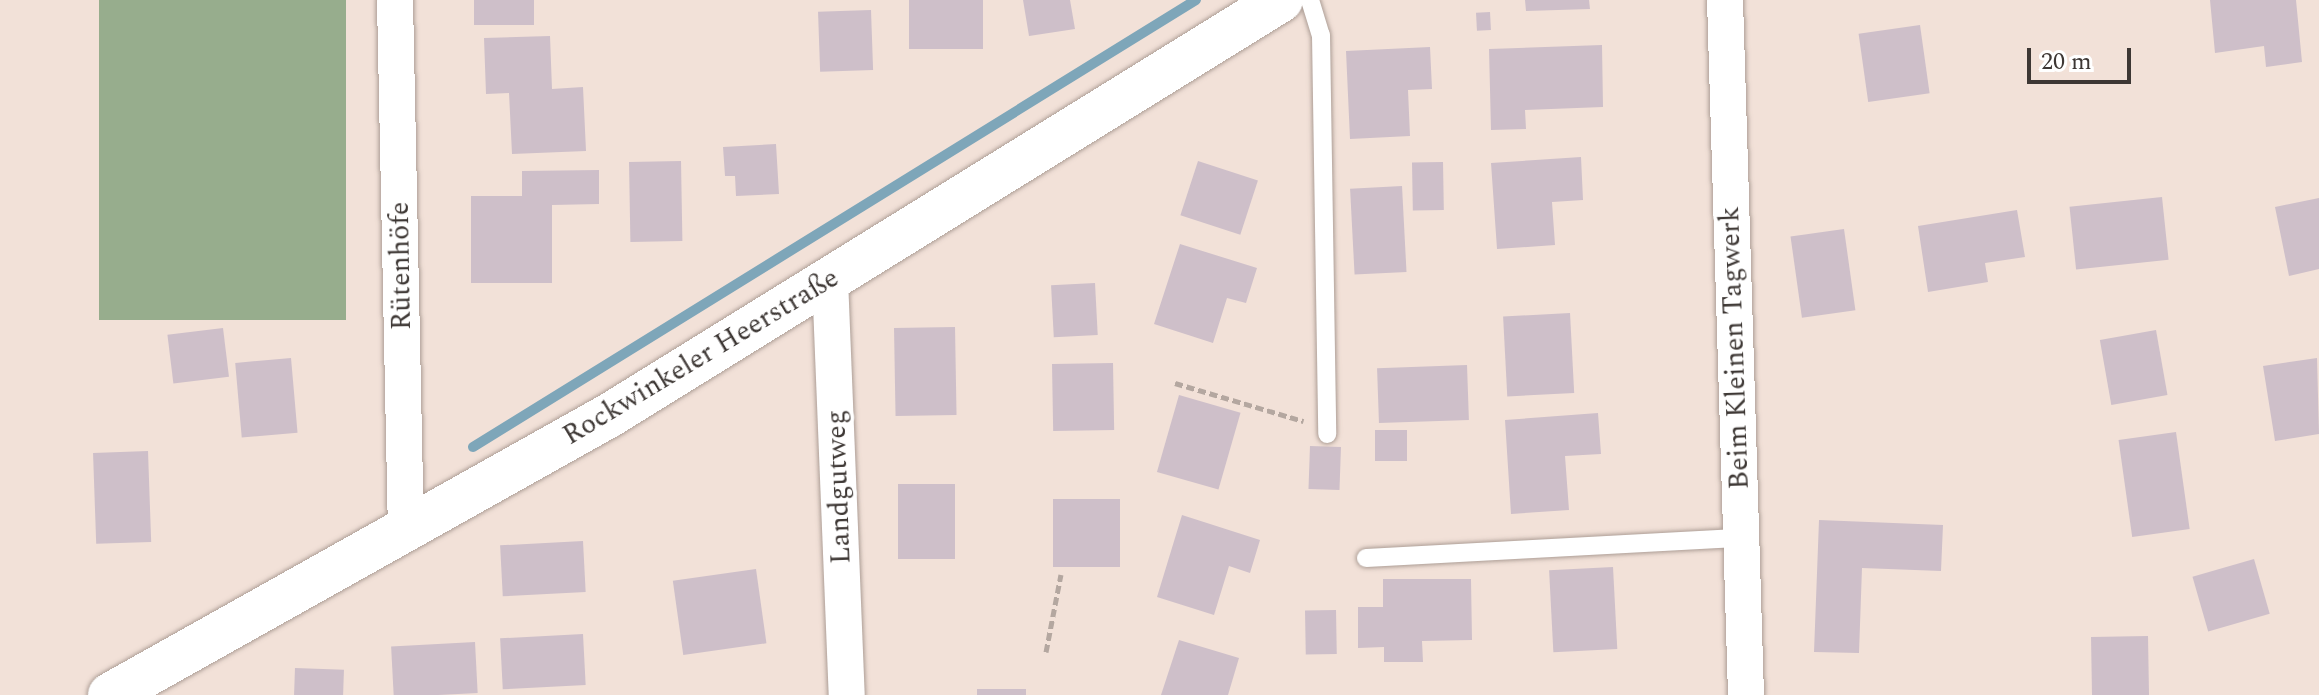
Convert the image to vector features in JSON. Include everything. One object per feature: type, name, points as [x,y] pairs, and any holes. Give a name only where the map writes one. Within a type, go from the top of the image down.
[{"type":"main road","name":"Rockwinkeler Heerstraße","points":[[110,695],[406,532],[830,279],[1281,0]]},
{"type":"street","name":"Rütenhöfe","points":[[395,0],[406,532]]},
{"type":"street","name":"Beim Kleinen Tagwerk","points":[[1725,0],[1746,695]]},
{"type":"street","name":"Landgutweg","points":[[830,279],[847,695]]},
{"type":"lane","points":[[1310,0],[1321,35],[1327,431]]},
{"type":"lane","points":[[1366,558],[1741,538]]},
{"type":"path","points":[[1175,383],[1327,431]]},
{"type":"path","points":[[1046,652],[1061,574]]},
{"type":"green space","points":[[99,0],[346,0],[346,320],[99,320]]},
{"type":"building","points":[[474,0],[534,0],[534,25],[474,25]]},
{"type":"building","points":[[909,0],[983,0],[983,49],[909,49]]},
{"type":"building","points":[[1023,0],[1070,0],[1075,29],[1029,36]]},
{"type":"building","points":[[1525,0],[1589,0],[1590,9],[1526,11]]},
{"type":"building","points":[[2210,0],[2296,0],[2302,62],[2266,67],[2264,46],[2215,53]]},
{"type":"building","points":[[871,10],[873,70],[820,72],[818,12]]},
{"type":"building","points":[[1490,12],[1491,30],[1477,31],[1476,13]]},
{"type":"building","points":[[1920,25],[1930,93],[1868,102],[1859,34]]},
{"type":"building","points":[[550,36],[552,89],[583,87],[586,151],[512,154],[509,93],[486,94],[484,38]]},
{"type":"building","points":[[1602,45],[1603,107],[1525,110],[1526,129],[1491,130],[1489,49]]},
{"type":"building","points":[[1430,47],[1432,89],[1408,90],[1410,136],[1350,139],[1346,51]]},
{"type":"building","points":[[776,144],[779,194],[736,196],[735,176],[725,176],[723,147]]},
{"type":"building","points":[[1581,157],[1583,200],[1552,202],[1555,245],[1497,249],[1491,163]]},
{"type":"building","points":[[681,161],[682,241],[630,242],[629,162]]},
{"type":"building","points":[[1198,161],[1258,180],[1240,235],[1180,215]]},
{"type":"building","points":[[1443,162],[1444,210],[1413,211],[1412,163]]},
{"type":"building","points":[[599,170],[599,204],[552,205],[552,283],[471,283],[471,196],[522,196],[522,171]]},
{"type":"building","points":[[1402,186],[1407,272],[1355,275],[1350,189]]},
{"type":"building","points":[[2162,197],[2169,260],[2076,269],[2070,207]]},
{"type":"building","points":[[2319,198],[2319,269],[2289,276],[2275,207]]},
{"type":"building","points":[[2017,210],[2025,257],[1985,263],[1988,282],[1928,292],[1918,226]]},
{"type":"building","points":[[1844,229],[1855,310],[1802,318],[1791,237]]},
{"type":"building","points":[[1180,244],[1257,268],[1246,303],[1227,298],[1213,343],[1154,324]]},
{"type":"building","points":[[1095,283],[1098,335],[1054,337],[1051,285]]},
{"type":"building","points":[[1570,313],[1574,393],[1507,396],[1503,317]]},
{"type":"building","points":[[955,327],[957,415],[896,416],[894,328]]},
{"type":"building","points":[[223,328],[229,377],[173,383],[167,335]]},
{"type":"building","points":[[2156,330],[2167,395],[2111,405],[2100,340]]},
{"type":"building","points":[[291,358],[298,433],[242,438],[235,363]]},
{"type":"building","points":[[2317,358],[2319,434],[2275,441],[2263,366]]},
{"type":"building","points":[[1113,363],[1114,430],[1053,431],[1052,364]]},
{"type":"building","points":[[1467,365],[1469,420],[1379,423],[1377,368]]},
{"type":"building","points":[[1179,395],[1241,413],[1218,490],[1157,472]]},
{"type":"building","points":[[1598,413],[1601,454],[1565,456],[1569,510],[1511,514],[1505,420]]},
{"type":"building","points":[[1375,430],[1407,430],[1407,461],[1375,461]]},
{"type":"building","points":[[2176,432],[2190,529],[2132,537],[2119,440]]},
{"type":"building","points":[[1310,446],[1341,447],[1339,490],[1308,489]]},
{"type":"building","points":[[148,451],[151,542],[96,544],[93,453]]},
{"type":"building","points":[[898,484],[955,484],[955,559],[898,559]]},
{"type":"building","points":[[1053,499],[1120,499],[1120,567],[1053,567]]},
{"type":"building","points":[[1182,515],[1260,540],[1250,573],[1229,566],[1214,615],[1157,597]]},
{"type":"building","points":[[1819,520],[1943,525],[1941,571],[1862,568],[1859,653],[1814,652]]},
{"type":"building","points":[[583,541],[586,592],[503,596],[500,545]]},
{"type":"building","points":[[2254,559],[2270,614],[2208,631],[2192,577]]},
{"type":"building","points":[[1613,567],[1617,649],[1553,652],[1549,570]]},
{"type":"building","points":[[756,569],[766,643],[683,655],[673,581]]},
{"type":"building","points":[[1383,579],[1471,579],[1472,640],[1422,641],[1423,662],[1384,662],[1384,647],[1358,648],[1358,607],[1383,607]]},
{"type":"building","points":[[1336,610],[1337,654],[1306,655],[1305,611]]},
{"type":"building","points":[[583,634],[586,685],[503,689],[500,638]]},
{"type":"building","points":[[2148,636],[2149,695],[2092,695],[2091,637]]},
{"type":"building","points":[[1179,640],[1239,658],[1228,695],[1161,695]]},
{"type":"building","points":[[475,642],[478,693],[394,695],[391,646]]},
{"type":"building","points":[[295,668],[344,670],[343,695],[294,695]]},
{"type":"building","points":[[977,689],[1026,689],[1026,695],[977,695]]},
{"type":"waterway","points":[[473,447],[1196,0]]}]
